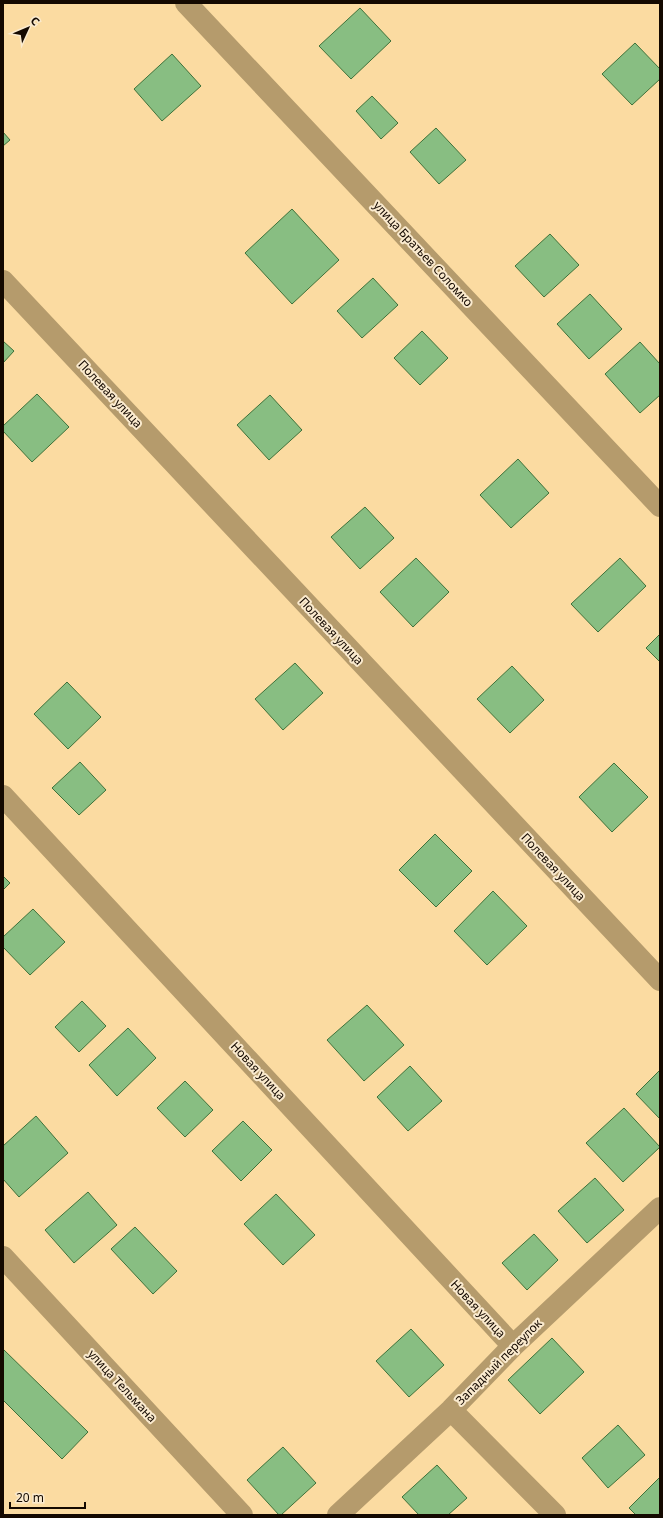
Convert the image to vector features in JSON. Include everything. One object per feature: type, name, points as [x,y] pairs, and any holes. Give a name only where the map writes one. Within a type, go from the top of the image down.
[{"type":"street","name":"улица Братьев Соломко","points":[[186,3],[660,506]]},
{"type":"street","name":"Полевая улица","points":[[3,281],[660,980]]},
{"type":"street","name":"Новая улица","points":[[3,796],[513,1346]]},
{"type":"street","name":"Западный переулок","points":[[338,1515],[451,1410],[513,1346],[660,1208]]},
{"type":"street","name":"улица Тельмана","points":[[3,1257],[242,1515]]},
{"type":"street","points":[[451,1410],[555,1515]]},
{"type":"building","points":[[360,8],[391,41],[351,79],[319,46]]},
{"type":"building","points":[[635,43],[660,69],[660,79],[632,105],[602,74]]},
{"type":"building","points":[[172,54],[201,86],[162,121],[134,89]]},
{"type":"building","points":[[372,96],[398,123],[381,139],[356,111]]},
{"type":"building","points":[[436,128],[466,160],[439,184],[410,152]]},
{"type":"building","points":[[3,132],[10,140],[3,146]]},
{"type":"building","points":[[292,209],[339,260],[292,304],[245,253]]},
{"type":"building","points":[[550,234],[579,265],[544,297],[515,266]]},
{"type":"building","points":[[373,278],[398,305],[362,338],[337,311]]},
{"type":"building","points":[[590,294],[622,329],[589,359],[557,324]]},
{"type":"building","points":[[422,331],[448,358],[420,385],[394,358]]},
{"type":"building","points":[[3,341],[14,351],[3,363]]},
{"type":"building","points":[[640,342],[660,364],[660,395],[640,413],[605,374]]},
{"type":"building","points":[[37,394],[69,427],[32,462],[3,431],[3,426]]},
{"type":"building","points":[[270,395],[302,430],[269,460],[237,425]]},
{"type":"building","points":[[518,459],[549,493],[511,528],[480,495]]},
{"type":"building","points":[[365,507],[394,538],[360,569],[331,537]]},
{"type":"building","points":[[416,558],[449,592],[413,627],[380,592]]},
{"type":"building","points":[[620,558],[646,586],[598,632],[571,604]]},
{"type":"building","points":[[660,634],[660,662],[646,648]]},
{"type":"building","points":[[295,663],[323,693],[283,730],[255,699]]},
{"type":"building","points":[[512,666],[544,700],[510,733],[477,699]]},
{"type":"building","points":[[67,682],[101,717],[68,749],[34,714]]},
{"type":"building","points":[[80,762],[106,790],[79,815],[52,788]]},
{"type":"building","points":[[614,763],[648,797],[612,832],[579,797]]},
{"type":"building","points":[[435,834],[472,871],[436,907],[399,870]]},
{"type":"building","points":[[3,876],[10,883],[3,890]]},
{"type":"building","points":[[493,891],[527,926],[487,965],[454,931]]},
{"type":"building","points":[[33,909],[65,942],[30,975],[3,947],[3,937]]},
{"type":"building","points":[[82,1001],[106,1026],[79,1052],[55,1027]]},
{"type":"building","points":[[367,1005],[404,1045],[364,1081],[327,1040]]},
{"type":"building","points":[[128,1028],[156,1058],[117,1096],[89,1065]]},
{"type":"building","points":[[410,1066],[442,1101],[408,1131],[377,1097]]},
{"type":"building","points":[[660,1070],[660,1119],[636,1094]]},
{"type":"building","points":[[185,1081],[213,1110],[185,1137],[157,1108]]},
{"type":"building","points":[[624,1108],[660,1147],[623,1182],[586,1143]]},
{"type":"building","points":[[36,1116],[68,1153],[19,1197],[3,1179],[3,1146]]},
{"type":"building","points":[[243,1121],[272,1150],[241,1181],[212,1151]]},
{"type":"building","points":[[595,1178],[624,1210],[587,1243],[558,1211]]},
{"type":"building","points":[[88,1192],[117,1225],[74,1263],[45,1230]]},
{"type":"building","points":[[276,1194],[315,1235],[283,1265],[244,1224]]},
{"type":"building","points":[[135,1227],[177,1271],[153,1294],[111,1249]]},
{"type":"building","points":[[534,1234],[558,1260],[527,1290],[502,1263]]},
{"type":"building","points":[[411,1329],[444,1365],[409,1397],[376,1361]]},
{"type":"building","points":[[552,1338],[584,1372],[540,1414],[508,1380]]},
{"type":"building","points":[[3,1349],[88,1432],[62,1459],[3,1400]]},
{"type":"building","points":[[618,1425],[645,1455],[608,1488],[582,1458]]},
{"type":"building","points":[[283,1447],[316,1483],[281,1515],[279,1515],[247,1480]]},
{"type":"building","points":[[437,1465],[467,1498],[448,1515],[419,1515],[402,1497]]},
{"type":"building","points":[[660,1477],[660,1515],[636,1515],[629,1508]]}]
